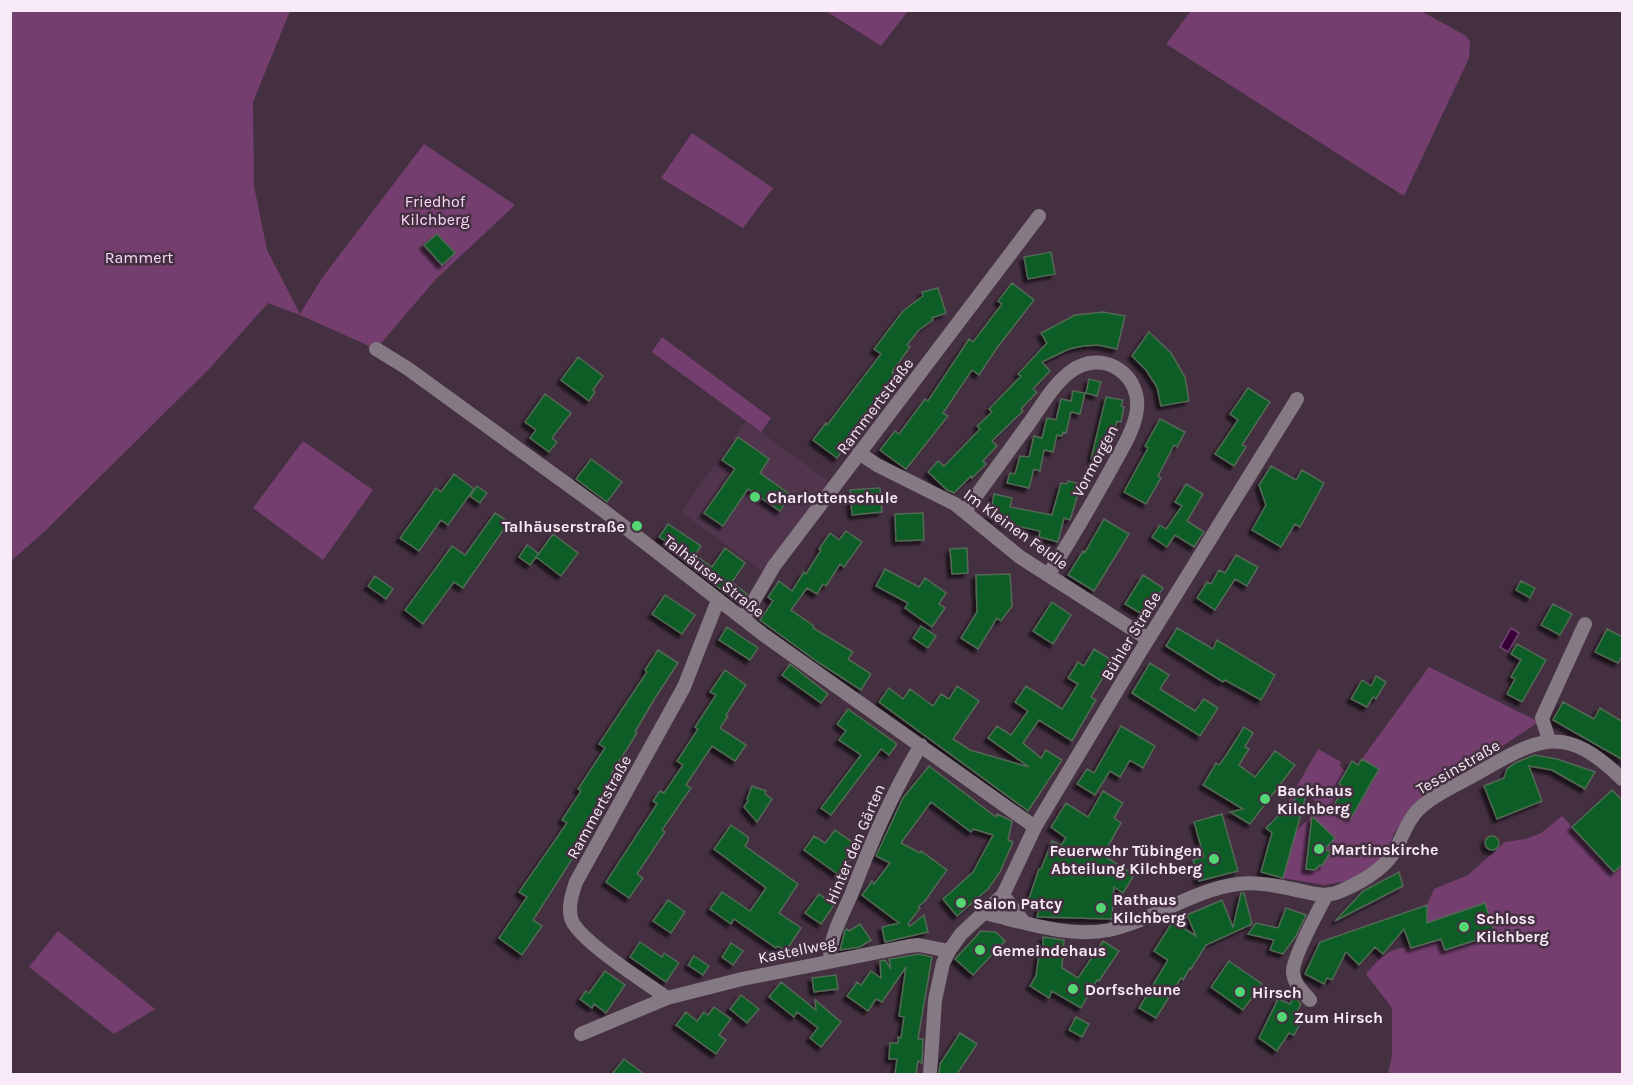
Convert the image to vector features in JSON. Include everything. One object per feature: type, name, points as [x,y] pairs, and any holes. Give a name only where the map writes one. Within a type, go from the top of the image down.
[{"type":"street","name":"Rammertstraße","points":[[743,619],[771,571],[1039,216]]},
{"type":"street","name":"Talhäuser Straße","points":[[376,349],[407,368],[604,511],[743,619],[1035,827]]},
{"type":"street","name":"Vormorgen","points":[[965,511],[1047,397],[1067,374],[1083,364],[1094,362],[1120,370],[1127,376],[1136,392],[1138,403],[1136,416],[1124,445],[1048,575]]},
{"type":"street","name":"Bühler Straße","points":[[1004,895],[1035,827],[1297,399]]},
{"type":"street","name":"Im Kleinen Feldle","points":[[860,453],[877,465],[965,511],[1020,557],[1148,639]]},
{"type":"street","name":"Rammertstraße","points":[[667,998],[582,936],[571,920],[571,897],[576,882],[684,687],[718,600]]},
{"type":"street","points":[[1585,624],[1542,718],[1549,740],[1582,747],[1623,779]]},
{"type":"street","name":"Tessinstraße","points":[[1326,896],[1372,875],[1385,864],[1418,809],[1436,796],[1502,759],[1549,740]]},
{"type":"street","name":"Hinter den Gärten","points":[[830,960],[834,933],[877,828],[894,792],[921,745]]},
{"type":"street","points":[[984,913],[1053,929],[1088,932],[1108,930],[1147,918],[1216,888],[1239,884],[1273,886],[1326,896],[1307,933],[1293,970],[1296,983],[1310,1000]]},
{"type":"street","points":[[930,1074],[935,1000],[941,972],[949,951],[963,933],[1004,895],[1023,921]]},
{"type":"street","name":"Kastellweg","points":[[581,1034],[667,998],[742,979],[909,946],[928,946],[949,951]]},
{"type":"shaded area","name":"Charlottenschule","points":[[746,421],[829,482],[763,572],[681,512]]},
{"type":"shaded area","points":[[1511,628],[1519,633],[1508,652],[1500,647]]},
{"type":"green space","name":"Rammert","points":[[11,11],[290,11],[253,102],[254,186],[267,250],[300,314],[322,278],[424,144],[515,205],[436,279],[376,349],[268,303],[210,368],[45,531],[11,561]]},
{"type":"green space","points":[[826,11],[908,11],[881,46]]},
{"type":"green space","points":[[1191,11],[1421,11],[1466,36],[1470,42],[1469,58],[1404,196],[1166,44]]},
{"type":"green space","points":[[692,133],[773,188],[743,228],[661,178]]},
{"type":"green space","points":[[662,337],[771,418],[761,432],[652,352]]},
{"type":"green space","points":[[303,441],[373,490],[323,560],[253,508]]},
{"type":"green space","points":[[1429,667],[1539,722],[1428,792],[1414,804],[1394,833],[1390,847],[1382,860],[1353,880],[1324,885],[1283,878],[1296,831],[1321,807],[1304,790],[1283,811],[1318,749],[1341,762],[1340,766],[1345,771],[1352,761],[1358,764]]},
{"type":"green space","points":[[1562,816],[1614,872],[1622,864],[1622,1074],[1388,1074],[1392,1056],[1392,1008],[1366,974],[1388,953],[1426,943],[1427,905],[1434,889],[1468,875],[1505,842],[1526,839],[1541,833]]},
{"type":"green space","points":[[58,931],[155,1009],[114,1034],[29,967]]},
{"type":"building","points":[[437,234],[455,253],[442,265],[424,245]]},
{"type":"building","points":[[1051,252],[1055,274],[1028,279],[1024,257]]},
{"type":"building","points":[[1012,283],[1034,300],[979,375],[972,370],[943,413],[948,416],[906,469],[880,450],[895,431],[899,434],[925,399],[928,401],[969,339],[973,342],[1002,304],[998,301]]},
{"type":"building","points":[[938,288],[946,313],[932,318],[933,320],[919,330],[907,345],[910,347],[892,372],[897,376],[881,397],[879,395],[847,439],[849,441],[837,458],[813,440],[881,354],[874,349],[903,311],[923,296],[922,292]]},
{"type":"building","points":[[1103,312],[1125,316],[1117,349],[1098,345],[1083,346],[1069,349],[1042,362],[1050,371],[1033,389],[1037,392],[1021,409],[1023,411],[992,441],[997,446],[983,461],[986,464],[954,493],[947,490],[928,472],[938,461],[944,466],[980,429],[977,426],[992,412],[989,409],[1021,376],[1018,374],[1047,343],[1041,333],[1075,315]]},
{"type":"building","points":[[1149,332],[1171,353],[1185,377],[1189,401],[1161,406],[1157,387],[1146,370],[1132,356]]},
{"type":"building","points":[[578,357],[603,376],[593,390],[595,392],[589,401],[561,380]]},
{"type":"building","points":[[1089,379],[1101,382],[1097,396],[1086,393]]},
{"type":"building","points":[[1248,388],[1270,402],[1242,445],[1246,447],[1234,466],[1215,454],[1238,420],[1230,414]]},
{"type":"building","points":[[1073,391],[1085,393],[1080,414],[1071,412],[1066,433],[1063,432],[1062,436],[1057,435],[1053,452],[1044,450],[1040,471],[1034,469],[1029,488],[1007,483],[1010,473],[1015,474],[1020,456],[1029,457],[1034,436],[1042,438],[1047,418],[1056,420],[1061,399],[1071,401]]},
{"type":"building","points":[[545,394],[571,413],[552,438],[557,442],[549,452],[530,438],[536,430],[525,422]]},
{"type":"building","points":[[1106,397],[1123,400],[1121,406],[1124,407],[1121,422],[1117,421],[1112,442],[1107,440],[1102,461],[1091,459]]},
{"type":"building","points":[[1160,419],[1185,432],[1177,447],[1174,445],[1158,476],[1161,478],[1146,504],[1124,492],[1148,448],[1145,446]]},
{"type":"building","points":[[738,437],[769,459],[760,473],[791,495],[780,511],[748,489],[723,526],[704,513],[735,469],[722,460]]},
{"type":"building","points":[[591,459],[622,482],[607,502],[576,479]]},
{"type":"building","points":[[1271,466],[1296,480],[1302,470],[1324,483],[1300,527],[1295,524],[1281,547],[1252,530],[1266,505],[1259,485]]},
{"type":"building","points":[[454,474],[474,489],[448,525],[441,520],[419,551],[400,538],[436,488],[441,492]]},
{"type":"building","points":[[1068,481],[1081,484],[1070,520],[1064,518],[1058,542],[1039,537],[1040,531],[1002,523],[1003,519],[990,516],[994,494],[1012,498],[1010,507],[1052,515],[1061,483],[1067,484]]},
{"type":"building","points":[[1186,484],[1203,494],[1187,521],[1204,532],[1194,547],[1175,535],[1167,547],[1152,537],[1160,525],[1166,529],[1182,506],[1175,502]]},
{"type":"building","points":[[477,486],[487,493],[480,503],[470,496]]},
{"type":"building","points":[[880,488],[882,512],[852,515],[850,490]]},
{"type":"building","points":[[495,513],[509,522],[463,588],[454,582],[423,624],[405,610],[452,546],[465,555]]},
{"type":"building","points":[[923,513],[924,540],[896,541],[895,514]]},
{"type":"building","points":[[1104,519],[1129,534],[1094,591],[1068,575],[1083,551],[1085,552]]},
{"type":"building","points":[[668,524],[701,546],[695,555],[712,567],[725,548],[745,563],[732,582],[747,594],[741,605],[668,548],[670,544],[659,537]]},
{"type":"building","points":[[846,531],[862,542],[844,567],[840,564],[826,586],[823,584],[817,594],[807,588],[791,610],[814,626],[813,628],[853,652],[848,659],[871,674],[861,690],[760,620],[773,601],[768,597],[779,581],[792,591],[804,572],[806,574],[830,533],[839,540]]},
{"type":"building","points":[[553,534],[578,553],[561,576],[536,557],[530,565],[519,557],[527,545],[538,553],[537,556]]},
{"type":"building","points":[[967,548],[968,573],[952,574],[950,549]]},
{"type":"building","points":[[1236,555],[1258,567],[1247,586],[1235,579],[1215,610],[1197,598],[1207,582],[1211,584],[1219,570],[1225,573]]},
{"type":"building","points":[[885,569],[919,587],[925,578],[946,593],[939,604],[945,608],[932,627],[905,608],[908,603],[876,586]]},
{"type":"building","points":[[1010,574],[1012,606],[1001,621],[997,618],[978,649],[961,638],[977,612],[976,575]]},
{"type":"building","points":[[1143,575],[1163,588],[1145,616],[1125,604]]},
{"type":"building","points":[[375,576],[393,589],[386,599],[368,586]]},
{"type":"building","points":[[1521,581],[1535,588],[1530,598],[1516,590]]},
{"type":"building","points":[[665,595],[695,615],[682,634],[652,614]]},
{"type":"building","points":[[1052,602],[1071,615],[1053,644],[1033,631]]},
{"type":"building","points":[[1553,604],[1572,614],[1560,635],[1541,625]]},
{"type":"building","points":[[921,626],[936,636],[928,648],[913,638]]},
{"type":"building","points":[[727,627],[758,648],[750,660],[719,640]]},
{"type":"building","points":[[1177,628],[1213,649],[1217,640],[1275,675],[1261,700],[1225,680],[1223,682],[1166,646]]},
{"type":"building","points":[[1607,629],[1623,637],[1623,654],[1618,663],[1595,652]]},
{"type":"building","points":[[1517,644],[1546,660],[1522,702],[1507,694],[1515,679],[1511,677],[1521,660],[1511,654]]},
{"type":"building","points":[[1094,649],[1113,661],[1091,697],[1096,700],[1072,741],[1039,720],[1023,743],[1041,758],[1046,750],[1062,760],[1028,811],[879,702],[889,688],[903,699],[910,689],[933,706],[941,694],[949,699],[957,686],[979,701],[953,739],[970,750],[1029,767],[988,738],[997,726],[1011,735],[1028,711],[1015,702],[1026,686],[1062,709],[1078,684],[1068,678],[1078,662],[1084,666]]},
{"type":"building","points":[[658,650],[678,663],[611,774],[617,777],[574,847],[578,850],[533,920],[542,926],[522,955],[499,938],[527,897],[519,892],[567,823],[562,820],[581,791],[578,789],[605,748],[599,744],[647,672],[645,670]]},
{"type":"building","points":[[1150,663],[1169,675],[1160,689],[1195,711],[1204,699],[1218,708],[1200,736],[1132,693]]},
{"type":"building","points":[[790,664],[828,694],[821,703],[782,675]]},
{"type":"building","points":[[725,670],[746,685],[720,728],[746,745],[735,761],[712,746],[686,785],[691,788],[662,830],[665,832],[637,874],[643,878],[629,898],[606,882],[657,804],[653,801],[660,791],[664,793],[683,765],[677,761],[698,729],[695,727],[716,695],[710,692]]},
{"type":"building","points":[[1376,676],[1386,682],[1376,699],[1373,697],[1367,707],[1351,699],[1362,680],[1371,686]]},
{"type":"building","points":[[1563,702],[1594,719],[1600,708],[1623,722],[1623,760],[1553,720]]},
{"type":"building","points":[[848,709],[897,744],[889,755],[881,749],[831,815],[821,808],[861,755],[839,740],[846,731],[837,724]]},
{"type":"building","points":[[1121,726],[1155,746],[1143,768],[1130,760],[1120,777],[1110,771],[1095,795],[1077,784],[1087,769],[1094,773]]},
{"type":"building","points":[[1244,727],[1253,733],[1245,747],[1249,749],[1239,765],[1255,777],[1275,751],[1295,765],[1250,824],[1230,812],[1243,809],[1203,785],[1216,763],[1219,765]]},
{"type":"building","points":[[1534,755],[1557,759],[1595,772],[1585,789],[1552,770],[1529,766],[1542,801],[1497,819],[1484,786],[1504,778],[1507,769]]},
{"type":"building","points":[[1362,759],[1379,769],[1351,818],[1333,807],[1344,787],[1339,784],[1352,761],[1358,765]]},
{"type":"building","points":[[929,766],[996,817],[997,814],[1012,821],[1008,840],[1013,842],[1000,872],[988,889],[957,916],[943,899],[973,872],[993,835],[973,829],[971,832],[931,802],[901,843],[920,853],[921,851],[947,870],[925,901],[918,907],[920,908],[908,924],[910,926],[924,915],[928,932],[885,942],[882,927],[899,923],[862,895],[890,863],[876,856],[903,798]]},
{"type":"building","points":[[1309,785],[1283,878],[1261,872],[1272,833],[1266,828]]},
{"type":"building","points":[[752,786],[766,791],[765,794],[772,799],[757,822],[744,807]]},
{"type":"building","points":[[1612,790],[1623,801],[1623,864],[1614,872],[1572,827]]},
{"type":"building","points":[[1103,791],[1123,803],[1114,818],[1121,823],[1103,855],[1134,875],[1123,893],[1114,887],[1112,919],[1037,917],[1040,906],[1028,901],[1039,869],[1041,869],[1052,841],[1061,845],[1066,838],[1051,827],[1066,803],[1088,817]]},
{"type":"building","points":[[1222,814],[1238,871],[1199,881],[1193,860],[1204,857],[1194,822]]},
{"type":"building","name":"Martinskirche","points":[[1312,816],[1335,838],[1324,850],[1331,851],[1322,866],[1320,865],[1315,870],[1306,869]]},
{"type":"building","points":[[731,825],[748,837],[745,846],[798,884],[779,913],[801,928],[786,951],[778,946],[776,948],[734,919],[731,924],[710,909],[722,892],[750,911],[766,888],[714,849]]},
{"type":"building","points":[[835,830],[859,847],[839,875],[804,850],[814,836],[825,843]]},
{"type":"building","points":[[1489,836],[1495,836],[1499,843],[1495,850],[1489,850],[1485,846],[1485,840]]},
{"type":"building","points":[[1399,872],[1403,886],[1335,921],[1363,891]]},
{"type":"building","points":[[1241,893],[1244,893],[1252,924],[1206,945],[1183,980],[1181,978],[1156,1018],[1139,1008],[1168,960],[1154,951],[1173,921],[1196,936],[1187,915],[1222,900],[1233,927]]},
{"type":"building","points":[[819,894],[834,905],[821,924],[805,913]]},
{"type":"building","points":[[668,900],[685,912],[671,933],[653,921]]},
{"type":"building","points":[[1485,903],[1495,934],[1445,950],[1441,939],[1411,948],[1404,929],[1383,954],[1375,947],[1359,965],[1346,952],[1332,980],[1327,978],[1324,984],[1305,974],[1320,942],[1427,905],[1427,923]]},
{"type":"building","points":[[1286,908],[1306,915],[1296,936],[1283,954],[1270,950],[1274,940],[1248,934],[1256,923],[1278,928]]},
{"type":"building","points":[[860,924],[871,940],[860,947],[840,950],[845,930],[849,931]]},
{"type":"building","name":"Gemeindehaus","points":[[981,931],[996,932],[1005,941],[973,975],[955,959]]},
{"type":"building","points":[[1043,937],[1064,940],[1062,968],[1078,978],[1103,941],[1119,951],[1099,981],[1097,980],[1081,1008],[1052,991],[1049,998],[1030,986],[1036,976],[1039,954],[1043,955]]},
{"type":"building","points":[[640,942],[662,957],[664,953],[679,963],[666,982],[630,957]]},
{"type":"building","points":[[731,943],[743,951],[733,965],[722,957]]},
{"type":"building","points":[[919,954],[932,957],[918,1039],[923,1039],[922,1063],[918,1061],[916,1074],[895,1074],[897,1059],[889,1059],[890,1043],[898,1043],[898,1037],[901,1038],[904,1017],[899,1016],[906,967],[882,1002],[876,999],[868,1011],[847,996],[857,982],[861,985],[871,971],[881,978],[880,961],[885,960],[891,969],[889,959]]},
{"type":"building","points":[[694,956],[709,966],[703,975],[688,965]]},
{"type":"building","points":[[1229,961],[1262,984],[1243,1010],[1211,987]]},
{"type":"building","points":[[605,971],[625,985],[606,1013],[594,1004],[592,1008],[580,999],[586,991],[589,993]]},
{"type":"building","points":[[836,975],[838,989],[814,992],[812,978]]},
{"type":"building","points":[[781,982],[816,1010],[815,1000],[841,1022],[821,1047],[810,1038],[818,1028],[797,1012],[794,1017],[769,997]]},
{"type":"building","points":[[741,995],[759,1009],[747,1023],[730,1009]]},
{"type":"building","points":[[1294,995],[1301,1004],[1296,1014],[1303,1018],[1294,1035],[1289,1033],[1277,1051],[1259,1038],[1278,999],[1290,1004]]},
{"type":"building","points":[[714,1007],[731,1019],[719,1035],[726,1040],[716,1054],[676,1025],[686,1012],[697,1021],[704,1012],[708,1015]]},
{"type":"building","points":[[1076,1017],[1089,1024],[1082,1037],[1069,1030]]},
{"type":"building","points":[[960,1033],[977,1044],[957,1074],[939,1074],[940,1064]]},
{"type":"building","points":[[624,1059],[644,1074],[612,1074]]},
{"type":"place","name":"Charlottenschule","points":[[755,497]]},
{"type":"place","name":"Talhäuserstraße","points":[[637,526]]},
{"type":"place","name":"Backhaus Kilchberg","points":[[1265,799]]},
{"type":"place","name":"Martinskirche","points":[[1319,849]]},
{"type":"place","name":"Feuerwehr Tübingen Abteilung Kilchberg","points":[[1214,859]]},
{"type":"place","name":"Salon Patcy","points":[[961,903]]},
{"type":"place","name":"Rathaus Kilchberg","points":[[1101,908]]},
{"type":"place","name":"Schloss Kilchberg","points":[[1464,927]]},
{"type":"place","name":"Gemeindehaus","points":[[980,950]]},
{"type":"place","name":"Dorfscheune","points":[[1073,989]]},
{"type":"place","name":"Hirsch","points":[[1240,992]]},
{"type":"place","name":"Zum Hirsch","points":[[1282,1017]]},
{"type":"park label","name":"Friedhof Kilchberg","points":[[435,210]]}]
